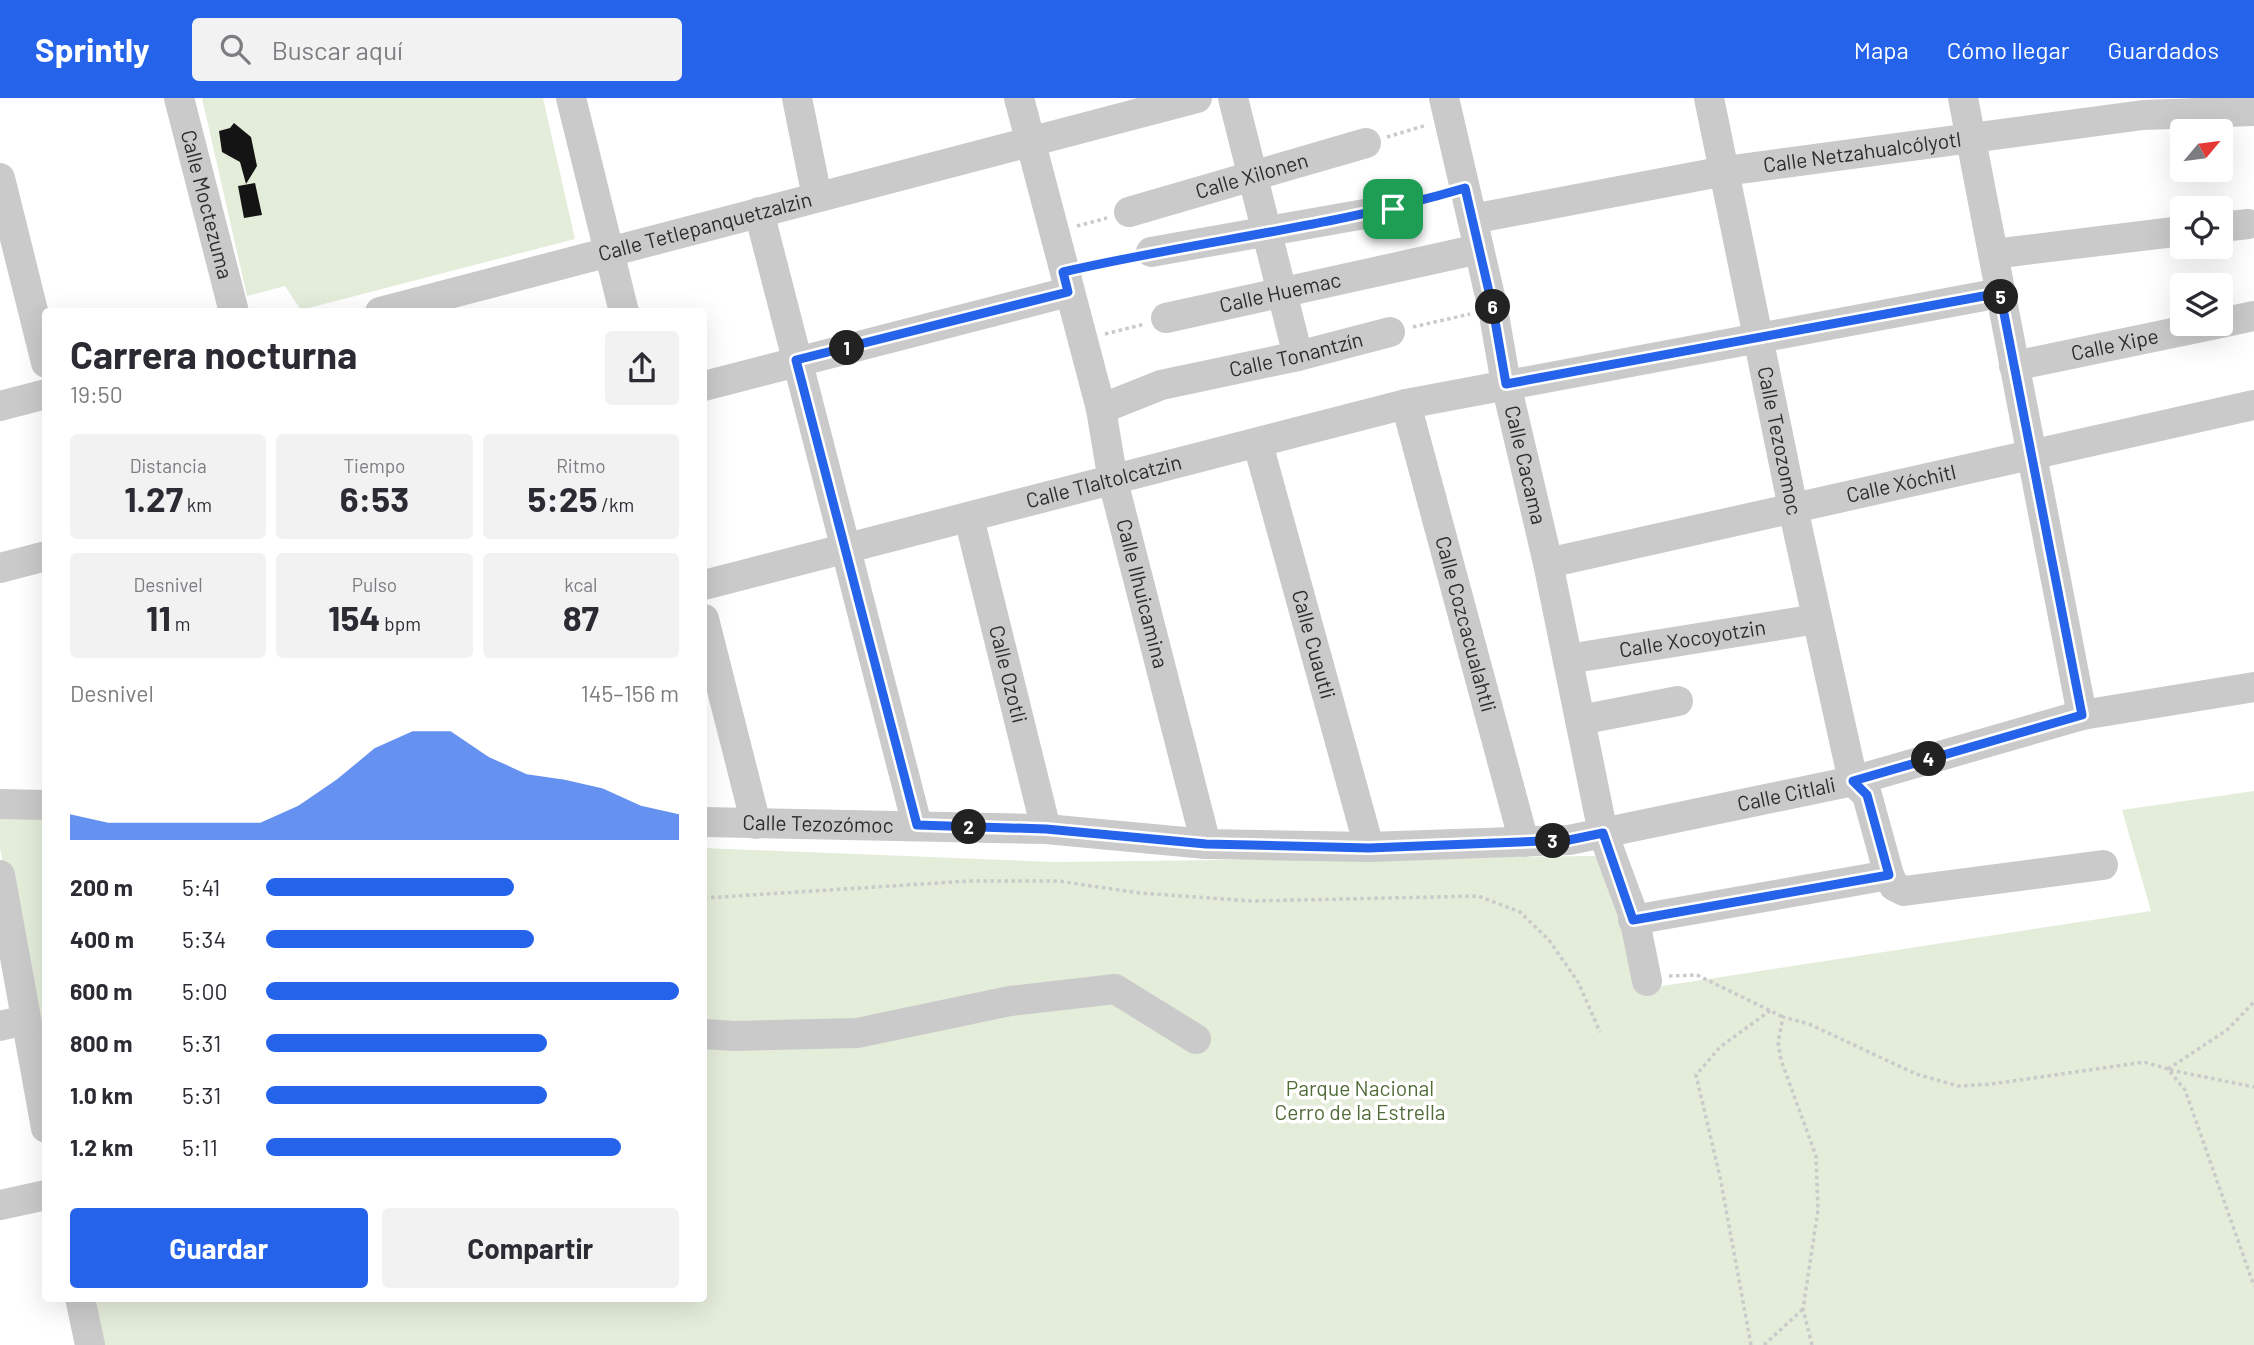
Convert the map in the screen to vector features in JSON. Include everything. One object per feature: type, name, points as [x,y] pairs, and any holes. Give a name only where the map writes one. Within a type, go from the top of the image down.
[{"type":"street","name":"Calle Moctezuma","points":[[179,98],[233,308]]},
{"type":"street","points":[[571,98],[623,308]]},
{"type":"street","points":[[797,98],[817,197]]},
{"type":"street","name":"Calle Ilhuicamina","points":[[1019,98],[1101,409],[1113,481],[1206,844]]},
{"type":"street","name":"Calle Tetlepanquetzalzin","points":[[395,308],[1197,98]]},
{"type":"street","points":[[1233,98],[1298,356]]},
{"type":"street","name":"Calle Tezozomoc","points":[[1709,98],[1793,508],[1853,781],[1867,795],[1889,875]]},
{"type":"street","points":[[1963,98],[2082,715]]},
{"type":"street","name":"Calle Cacama","points":[[1447,108],[1493,309],[1506,384],[1548,563],[1603,833],[1633,920],[1647,979]]},
{"type":"street","name":"Calle Netzahualcólyotl","points":[[1472,219],[1725,171],[2143,116],[2254,111]]},
{"type":"street","name":"Calle Xilonen","points":[[1129,212],[1366,143]]},
{"type":"street","points":[[0,178],[42,347]]},
{"type":"street","points":[[1152,252],[1393,209]]},
{"type":"street","points":[[759,212],[917,825]]},
{"type":"street","points":[[1993,254],[2170,232]]},
{"type":"street","name":"Calle Huemac","points":[[1167,318],[1479,249]]},
{"type":"street","points":[[707,385],[1066,282]]},
{"type":"street","points":[[1506,384],[1759,340],[2000,293]]},
{"type":"street","name":"Calle Xipe","points":[[2233,320],[2254,316]]},
{"type":"street","name":"Calle Tonantzín","points":[[1101,409],[1161,385],[1298,356],[1390,332]]},
{"type":"street","name":"Calle Xipe","points":[[2014,366],[2170,333]]},
{"type":"street","name":"Calle Tlaltolcatzin","points":[[707,584],[846,551],[1406,404],[1506,384]]},
{"type":"street","points":[[0,406],[42,395]]},
{"type":"street","name":"Calle Cozcacualahtli","points":[[1406,404],[1524,842]]},
{"type":"street","name":"Calle Xóchitl","points":[[1548,563],[2254,405]]},
{"type":"street","name":"Calle Cuautli","points":[[1258,444],[1369,848]]},
{"type":"street","points":[[2039,502],[2066,537],[2080,603]]},
{"type":"street","name":"Calle Ozotli","points":[[969,518],[1046,829]]},
{"type":"street","points":[[0,568],[42,557]]},
{"type":"street","name":"Calle Xocoyotzin","points":[[1568,659],[1817,619]]},
{"type":"street","points":[[707,630],[757,824]]},
{"type":"street","name":"Calle Citlali","points":[[1603,833],[1853,781],[2082,715],[2254,687]]},
{"type":"street","points":[[1580,720],[1678,701]]},
{"type":"street","points":[[0,804],[42,805]]},
{"type":"street","name":"Calle Tezozómoc","points":[[707,822],[1046,829],[1206,844],[1369,848],[1569,840],[1603,833]]},
{"type":"street","points":[[1633,920],[1889,875],[1894,886],[1904,891],[2103,865]]},
{"type":"street","points":[[0,875],[13,1023],[42,1115]]},
{"type":"street","points":[[707,1034],[857,1033],[1010,1001],[1115,989],[1196,1039]]},
{"type":"street","points":[[0,1205],[42,1196]]},
{"type":"street","points":[[81,1302],[90,1345]]},
{"type":"path","points":[[1366,143],[1447,108]]},
{"type":"path","points":[[1393,209],[1465,188]]},
{"type":"path","points":[[1055,231],[1129,212]]},
{"type":"path","points":[[1066,282],[1152,252]]},
{"type":"path","name":"Calle Tonantzín","points":[[1390,332],[1493,309]]},
{"type":"path","points":[[1083,340],[1167,318]]},
{"type":"path","points":[[707,898],[969,881],[1058,881],[1140,893],[1253,901],[1478,896],[1520,912],[1549,940],[1578,982],[1600,1032]]},
{"type":"path","points":[[1647,979],[1697,975],[1783,1017],[1809,1024],[1916,1074],[1958,1086],[1992,1084],[2144,1062],[2254,1087]]},
{"type":"path","points":[[2168,1069],[2227,1030],[2254,1002]]},
{"type":"path","points":[[1751,1345],[1720,1177],[1696,1075],[1720,1047],[1771,1010]]},
{"type":"path","points":[[1783,1017],[1778,1042],[1781,1060],[1816,1156],[1818,1210],[1803,1309],[1812,1345]]},
{"type":"path","points":[[2168,1069],[2185,1090],[2254,1286]]},
{"type":"path","points":[[1764,1345],[1803,1309]]},
{"type":"green space","points":[[202,98],[543,98],[575,239],[309,308],[300,308],[285,286],[247,296]]},
{"type":"green space","name":"Parque Nacional Cerro de la Estrella","points":[[2254,791],[2254,1345],[97,1345],[89,1302],[707,1302],[707,848],[1053,862],[1595,856],[1616,884],[1643,989],[2151,911],[2122,810]]},
{"type":"green space","points":[[0,808],[42,810],[42,1065],[0,848]]},
{"type":"building","points":[[234,123],[251,137],[257,166],[246,184],[240,162],[222,152],[219,131],[230,128]]},
{"type":"building","points":[[255,183],[262,215],[244,218],[238,186]]},
{"type":"route","points":[[1465,188],[1493,309],[1506,384],[1759,340],[2000,293],[2082,715],[1853,781],[1867,795],[1889,875],[1633,920],[1603,833],[1569,840],[1369,848],[1206,844],[1046,829],[917,825],[796,360],[1068,292],[1063,272],[1152,252],[1393,209],[1465,188]]}]
